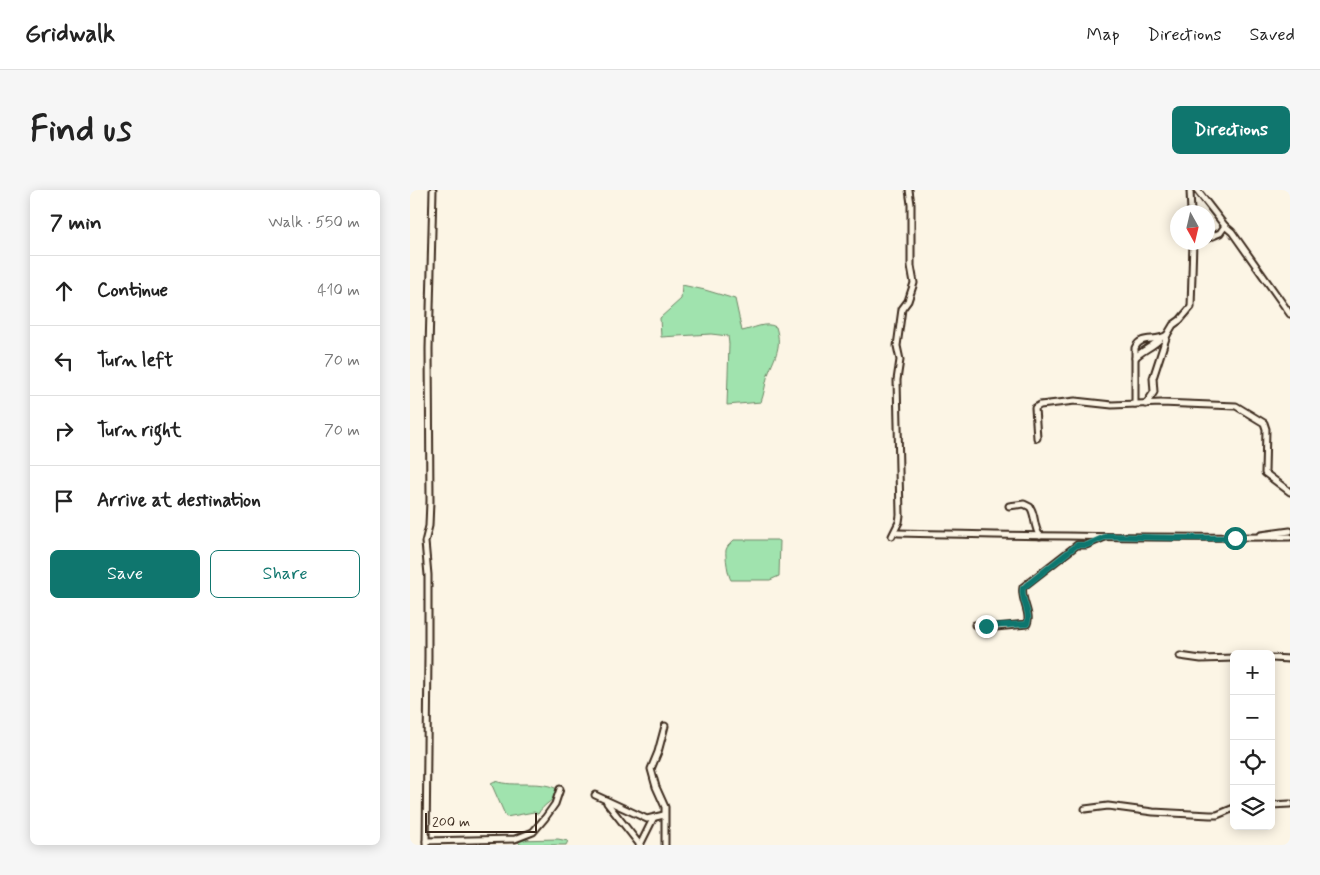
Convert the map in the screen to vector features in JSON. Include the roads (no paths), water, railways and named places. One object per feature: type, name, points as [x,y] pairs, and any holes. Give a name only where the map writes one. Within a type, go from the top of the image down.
[{"type":"street","points":[[433,190],[429,335],[430,501],[429,526],[425,542],[428,575],[426,843],[515,839],[533,832],[546,818],[555,804],[560,789]]},
{"type":"street","points":[[892,536],[900,514],[897,380],[900,360],[898,334],[902,309],[908,300],[914,283],[911,266],[911,204],[909,190]]},
{"type":"street","points":[[1191,205],[1189,191],[1198,190],[1225,226],[1232,232],[1290,314]]},
{"type":"street","points":[[1215,235],[1220,233],[1225,226]]},
{"type":"street","points":[[1146,404],[1154,392],[1153,378],[1166,335],[1191,307],[1195,250]]},
{"type":"street","points":[[1135,358],[1139,353],[1155,345],[1166,335]]},
{"type":"street","points":[[1135,404],[1134,348],[1142,340],[1160,339]]},
{"type":"street","points":[[1037,438],[1036,408],[1040,405],[1075,401],[1112,405],[1185,403],[1236,406],[1264,423],[1266,429],[1265,473],[1290,492]]},
{"type":"street","points":[[1009,506],[1020,504],[1030,507],[1037,532],[1040,536]]},
{"type":"street","points":[[1254,537],[1290,530]]},
{"type":"street","points":[[898,534],[1178,538],[1290,537]]},
{"type":"street","points":[[975,625],[1027,624],[1029,620],[1022,593],[1023,588],[1077,545],[1087,545],[1107,536]]},
{"type":"street","points":[[1180,656],[1201,659],[1230,658]]},
{"type":"street","points":[[1275,658],[1290,659]]},
{"type":"street","points":[[665,726],[651,769],[656,787],[665,806],[665,845]]},
{"type":"street","points":[[595,795],[647,819],[664,815]]},
{"type":"street","points":[[605,800],[640,845],[653,819]]},
{"type":"street","points":[[1275,805],[1290,804]]},
{"type":"street","points":[[1084,809],[1108,806],[1153,812],[1210,815],[1217,815],[1230,810]]}]
